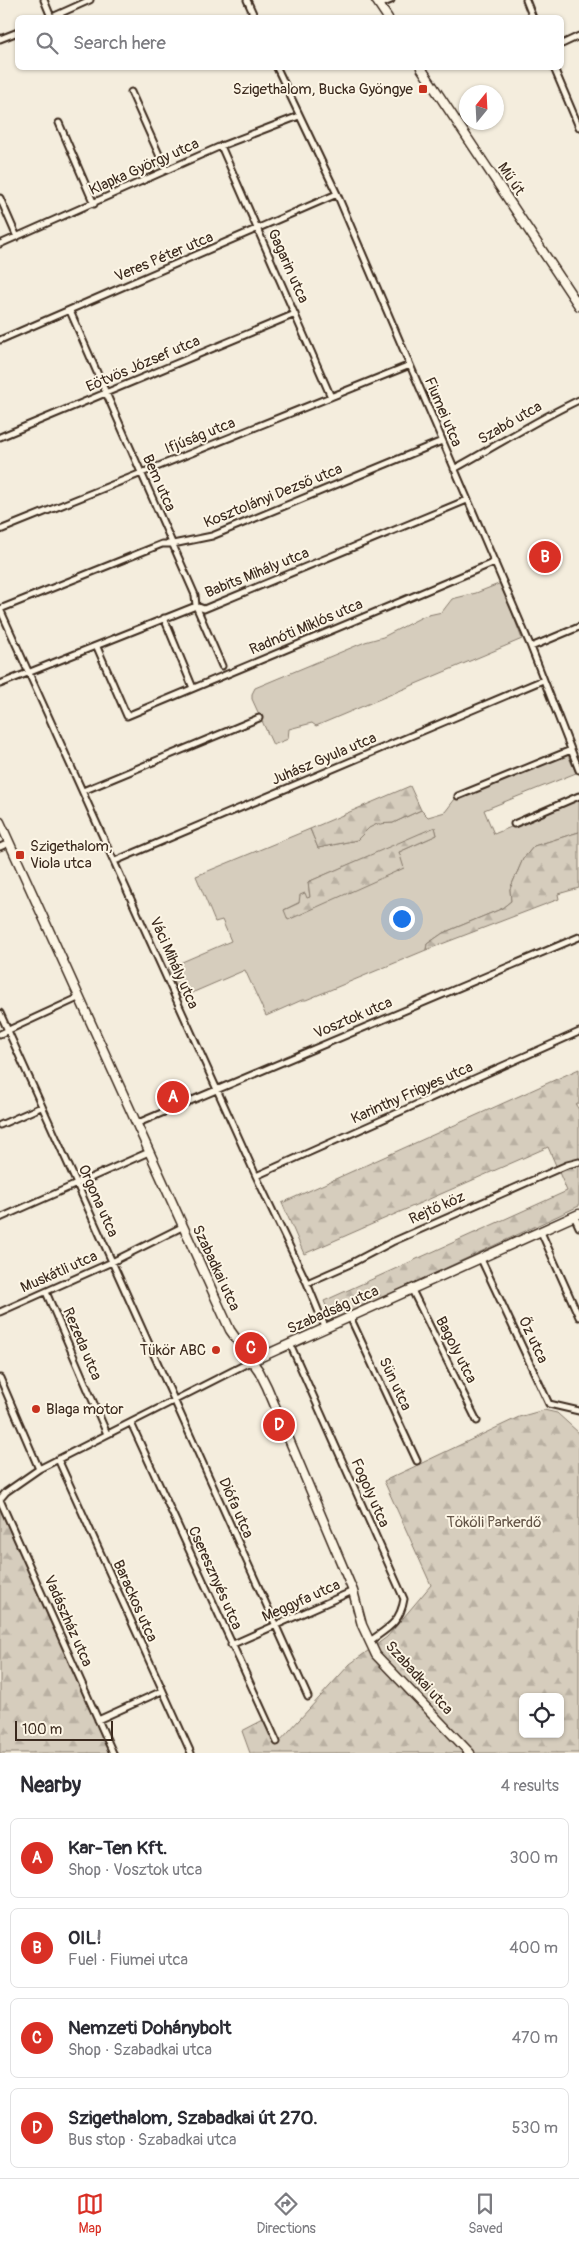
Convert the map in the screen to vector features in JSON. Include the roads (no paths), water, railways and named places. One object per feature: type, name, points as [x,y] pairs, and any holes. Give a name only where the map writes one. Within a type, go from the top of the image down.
[{"type":"street","points":[[44,0],[50,15]]},
{"type":"street","points":[[56,15],[90,0]]},
{"type":"street","points":[[247,0],[254,15]]},
{"type":"street","points":[[386,15],[378,2],[392,0]]},
{"type":"street","points":[[526,0],[532,15]]},
{"type":"street","points":[[0,39],[15,33]]},
{"type":"street","points":[[564,43],[579,36]]},
{"type":"street","name":"Fiumei utca","points":[[279,70],[337,194],[495,562],[531,647],[542,680],[579,770]]},
{"type":"street","name":"Mű út","points":[[422,70],[579,306]]},
{"type":"street","points":[[555,70],[579,127]]},
{"type":"street","points":[[131,92],[166,170]]},
{"type":"street","name":"Klapka György utca","points":[[0,244],[94,204],[221,146],[299,116]]},
{"type":"street","points":[[58,123],[94,204]]},
{"type":"street","name":"Gagarin utca","points":[[221,146],[331,397]]},
{"type":"street","name":"Veres Péter utca","points":[[0,340],[337,194]]},
{"type":"street","points":[[0,198],[17,237]]},
{"type":"street","name":"Bem utca","points":[[70,311],[195,595],[196,606],[222,666]]},
{"type":"street","name":"Eötvös József utca","points":[[0,437],[295,314]]},
{"type":"street","name":"Ifjúság utca","points":[[0,530],[410,364]]},
{"type":"street","name":"Szabó utca","points":[[454,469],[498,445],[546,415],[579,400]]},
{"type":"street","name":"Kosztolányi Dezső utca","points":[[0,609],[162,544],[173,544],[212,536],[442,441]]},
{"type":"street","name":"Babits Mihály utca","points":[[0,684],[196,606],[204,609],[467,500]]},
{"type":"street","name":"Radnóti Miklós utca","points":[[97,647],[127,716],[495,562]]},
{"type":"street","name":"Váci Mihály utca","points":[[0,609],[256,1176],[307,1283],[325,1327]]},
{"type":"street","points":[[164,618],[193,688]]},
{"type":"street","points":[[531,647],[579,627]]},
{"type":"street","name":"Juhász Gyula utca","points":[[114,861],[542,680]]},
{"type":"street","points":[[82,791],[259,718]]},
{"type":"street","points":[[458,796],[571,750]]},
{"type":"street","points":[[514,824],[579,796]]},
{"type":"street","name":"Szabadkai utca","points":[[0,822],[78,998],[138,1123],[182,1227],[230,1330],[250,1362],[259,1371],[267,1387],[353,1591],[362,1625],[376,1655],[470,1753]]},
{"type":"street","points":[[0,847],[9,843]]},
{"type":"street","name":"Vosztok utca","points":[[138,1123],[217,1088],[579,937]]},
{"type":"street","points":[[0,1034],[78,998]]},
{"type":"street","name":"Orgona utca","points":[[0,1013],[174,1400]]},
{"type":"street","name":"Karinthy Frigyes utca","points":[[256,1176],[579,1032]]},
{"type":"street","points":[[0,1125],[41,1107]]},
{"type":"street","points":[[0,1218],[149,1152]]},
{"type":"street","name":"Rejtő köz","points":[[307,1283],[348,1265],[400,1238],[567,1165],[579,1162]]},
{"type":"street","name":"Szabadság utca","points":[[0,1500],[6,1492],[58,1459],[250,1362],[541,1232],[578,1220]]},
{"type":"street","name":"Muskátli utca","points":[[0,1312],[112,1262],[182,1227]]},
{"type":"street","points":[[541,1232],[579,1317]]},
{"type":"street","name":"Őz utca","points":[[481,1260],[549,1404],[579,1411]]},
{"type":"street","name":"Bagoly utca","points":[[412,1290],[477,1420]]},
{"type":"street","name":"Rezeda utca","points":[[46,1292],[107,1434]]},
{"type":"street","name":"Sün utca","points":[[350,1317],[417,1461]]},
{"type":"street","name":"Fogoly utca","points":[[290,1344],[404,1599],[402,1611],[396,1622],[370,1641]]},
{"type":"street","points":[[0,1378],[40,1469]]},
{"type":"street","name":"Diófa utca","points":[[174,1400],[308,1697]]},
{"type":"street","name":"Cseresznyés utca","points":[[131,1423],[277,1742]]},
{"type":"street","name":"Barackos utca","points":[[58,1459],[191,1753]]},
{"type":"street","name":"Vadászház utca","points":[[0,1500],[113,1753]]},
{"type":"street","name":"Meggyfa utca","points":[[231,1645],[353,1591]]},
{"type":"street","points":[[98,1720],[162,1691]]},
{"type":"place","name":"Szigethalom, Bucka Gyöngye","points":[[423,89]]},
{"type":"place","name":"OIL!","points":[[545,557]]},
{"type":"place","name":"Szigethalom, Viola utca","points":[[20,855]]},
{"type":"place","name":"Kar-Ten Kft.","points":[[173,1097]]},
{"type":"place","name":"Nemzeti Dohánybolt","points":[[251,1348]]},
{"type":"place","name":"Tükör ABC","points":[[216,1350]]},
{"type":"place","name":"Blaga motor","points":[[36,1409]]},
{"type":"place","name":"Szigethalom, Szabadkai út 270.","points":[[279,1425]]},
{"type":"park label","name":"Tököli Parkerdő","points":[[494,1522]]}]
